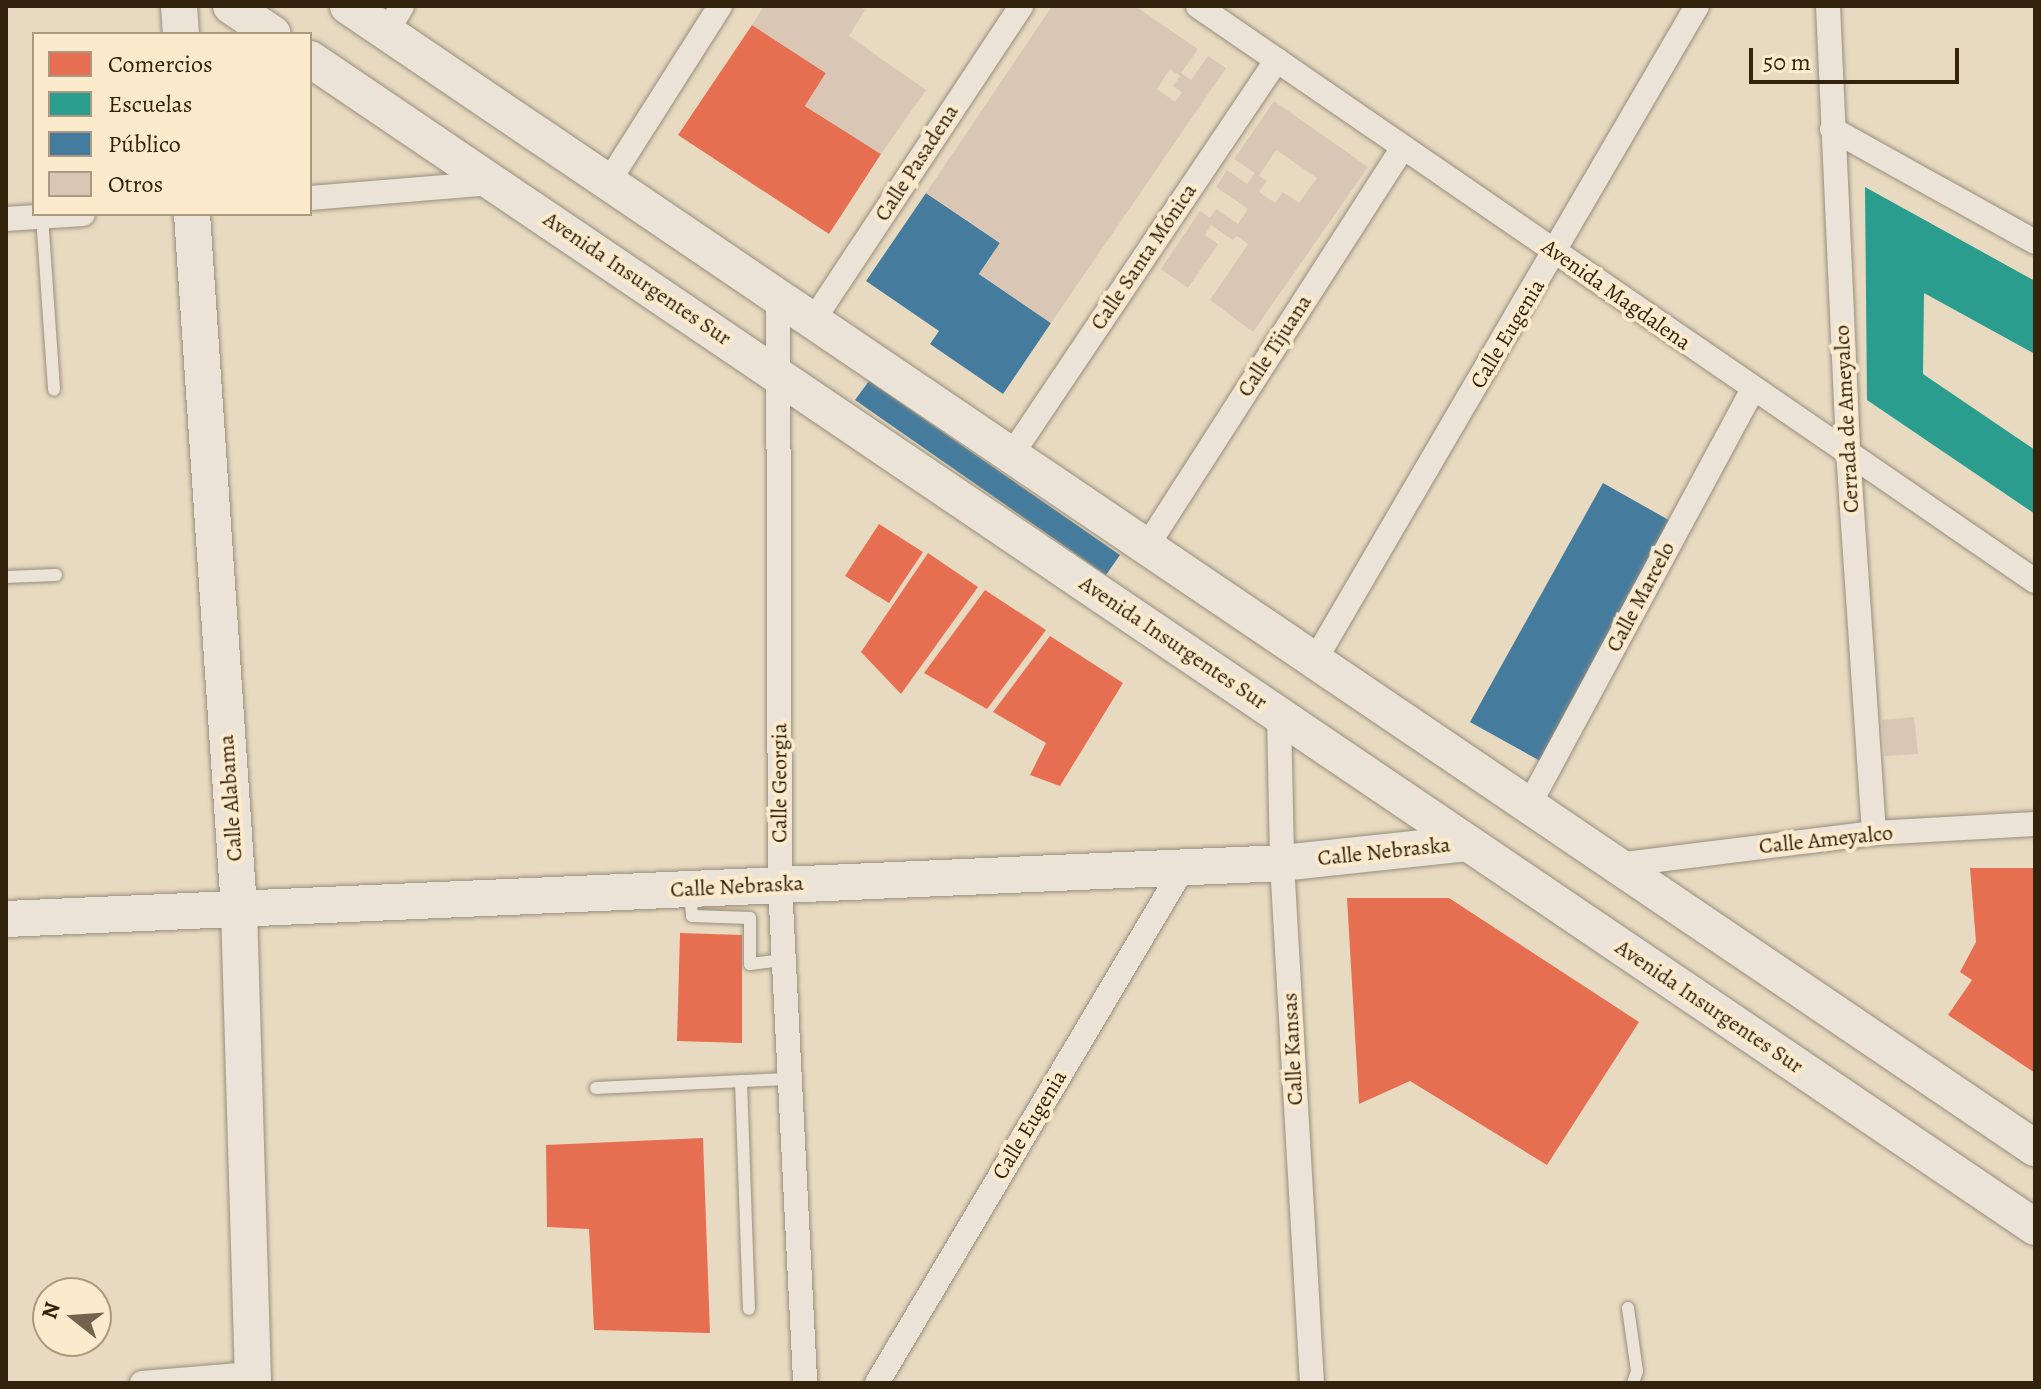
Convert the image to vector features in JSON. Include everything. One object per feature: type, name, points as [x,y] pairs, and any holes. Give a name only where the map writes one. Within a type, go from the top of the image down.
[{"type":"main road","points":[[179,6],[181,32]]},
{"type":"main road","points":[[231,6],[270,32]]},
{"type":"main road","points":[[348,6],[394,19],[609,181],[2035,1148]]},
{"type":"main road","name":"Avenida Insurgentes Sur","points":[[312,60],[2035,1227]]},
{"type":"main road","name":"Calle Alabama","points":[[192,216],[239,909],[253,1379]]},
{"type":"main road","name":"Calle Nebraska","points":[[6,919],[1282,863],[1468,843]]},
{"type":"street","points":[[609,181],[720,6]]},
{"type":"street","name":"Calle Pasadena","points":[[814,319],[1021,6]]},
{"type":"street","name":"Avenida Magdalena","points":[[1198,6],[2035,581]]},
{"type":"street","name":"Calle Eugenia","points":[[1315,660],[1556,253],[1697,6]]},
{"type":"street","name":"Cerrada de Ameyalco","points":[[1828,6],[1848,451],[1874,833]]},
{"type":"street","name":"Calle Santa Mónica","points":[[1012,454],[1277,60]]},
{"type":"street","points":[[1832,129],[2035,242]]},
{"type":"street","name":"Calle Tijuana","points":[[1147,546],[1403,147]]},
{"type":"street","points":[[312,198],[494,183]]},
{"type":"street","points":[[6,219],[56,216]]},
{"type":"street","points":[[777,374],[778,295]]},
{"type":"street","name":"Calle Georgia","points":[[777,374],[780,885],[805,1383]]},
{"type":"street","name":"Calle Marcelo","points":[[1529,805],[1753,389]]},
{"type":"street","name":"Calle Kansas","points":[[1279,715],[1282,863],[1312,1383]]},
{"type":"street","name":"Calle Ameyalco","points":[[1617,865],[1874,833],[2035,824]]},
{"type":"street","name":"Calle Eugenia","points":[[877,1383],[1183,868]]},
{"type":"street","points":[[142,1383],[253,1379]]},
{"type":"lane","points":[[42,217],[54,390]]},
{"type":"lane","points":[[6,577],[56,575]]},
{"type":"lane","points":[[690,889],[692,916],[750,918],[750,964],[784,960]]},
{"type":"lane","points":[[596,1088],[790,1079]]},
{"type":"lane","points":[[741,1081],[749,1309]]},
{"type":"lane","points":[[1628,1308],[1637,1371],[1633,1383]]},
{"type":"building: Comercios","points":[[752,25],[826,73],[805,106],[881,154],[829,234],[678,135]]},
{"type":"building: Comercios","points":[[879,524],[923,552],[889,603],[845,576]]},
{"type":"building: Comercios","points":[[928,553],[978,587],[901,694],[861,652]]},
{"type":"building: Comercios","points":[[985,590],[1046,630],[987,709],[924,673]]},
{"type":"building: Comercios","points":[[1050,636],[1123,683],[1060,786],[1030,775],[1046,743],[993,712]]},
{"type":"building: Comercios","points":[[1970,868],[2035,868],[2035,1073],[1948,1015],[1972,980],[1960,972],[1976,942]]},
{"type":"building: Comercios","points":[[1347,898],[1449,898],[1639,1022],[1547,1165],[1410,1081],[1359,1104]]},
{"type":"building: Comercios","points":[[680,933],[742,935],[742,1043],[677,1041]]},
{"type":"building: Comercios","points":[[703,1138],[710,1333],[594,1330],[589,1229],[547,1227],[546,1145]]},
{"type":"building: Escuelas","points":[[1865,187],[2035,281],[2035,354],[1924,293],[1923,374],[2035,450],[2035,514],[1867,400]]},
{"type":"building: Público","points":[[926,193],[1000,243],[979,274],[1051,323],[1003,394],[930,344],[939,331],[866,281]]},
{"type":"building: Público","points":[[869,381],[1120,555],[1106,575],[855,400]]},
{"type":"building: Público","points":[[1603,483],[1674,523],[1542,762],[1470,722]]},
{"type":"building: Otros","points":[[764,6],[859,6],[865,10],[849,36],[926,90],[881,154],[805,106],[826,73],[752,25]]},
{"type":"building: Otros","points":[[1052,6],[1135,6],[1198,49],[1181,73],[1191,80],[1208,56],[1226,68],[1051,323],[979,274],[1000,243],[926,193]],"holes":[[[1170,69],[1180,76],[1173,86],[1182,92],[1175,102],[1157,89]]]},
{"type":"building: Otros","points":[[1274,101],[1368,167],[1253,332],[1210,300],[1248,244],[1240,238],[1236,236],[1233,240],[1211,225],[1205,235],[1218,244],[1188,288],[1161,269],[1200,211],[1210,218],[1216,209],[1238,224],[1248,209],[1216,187],[1227,170],[1247,184],[1255,173],[1234,159]],"holes":[[[1276,150],[1317,178],[1299,203],[1283,192],[1275,203],[1259,192],[1267,181],[1259,176]]]},
{"type":"building: Otros","points":[[1914,717],[1918,754],[1885,756],[1882,720]]}]
